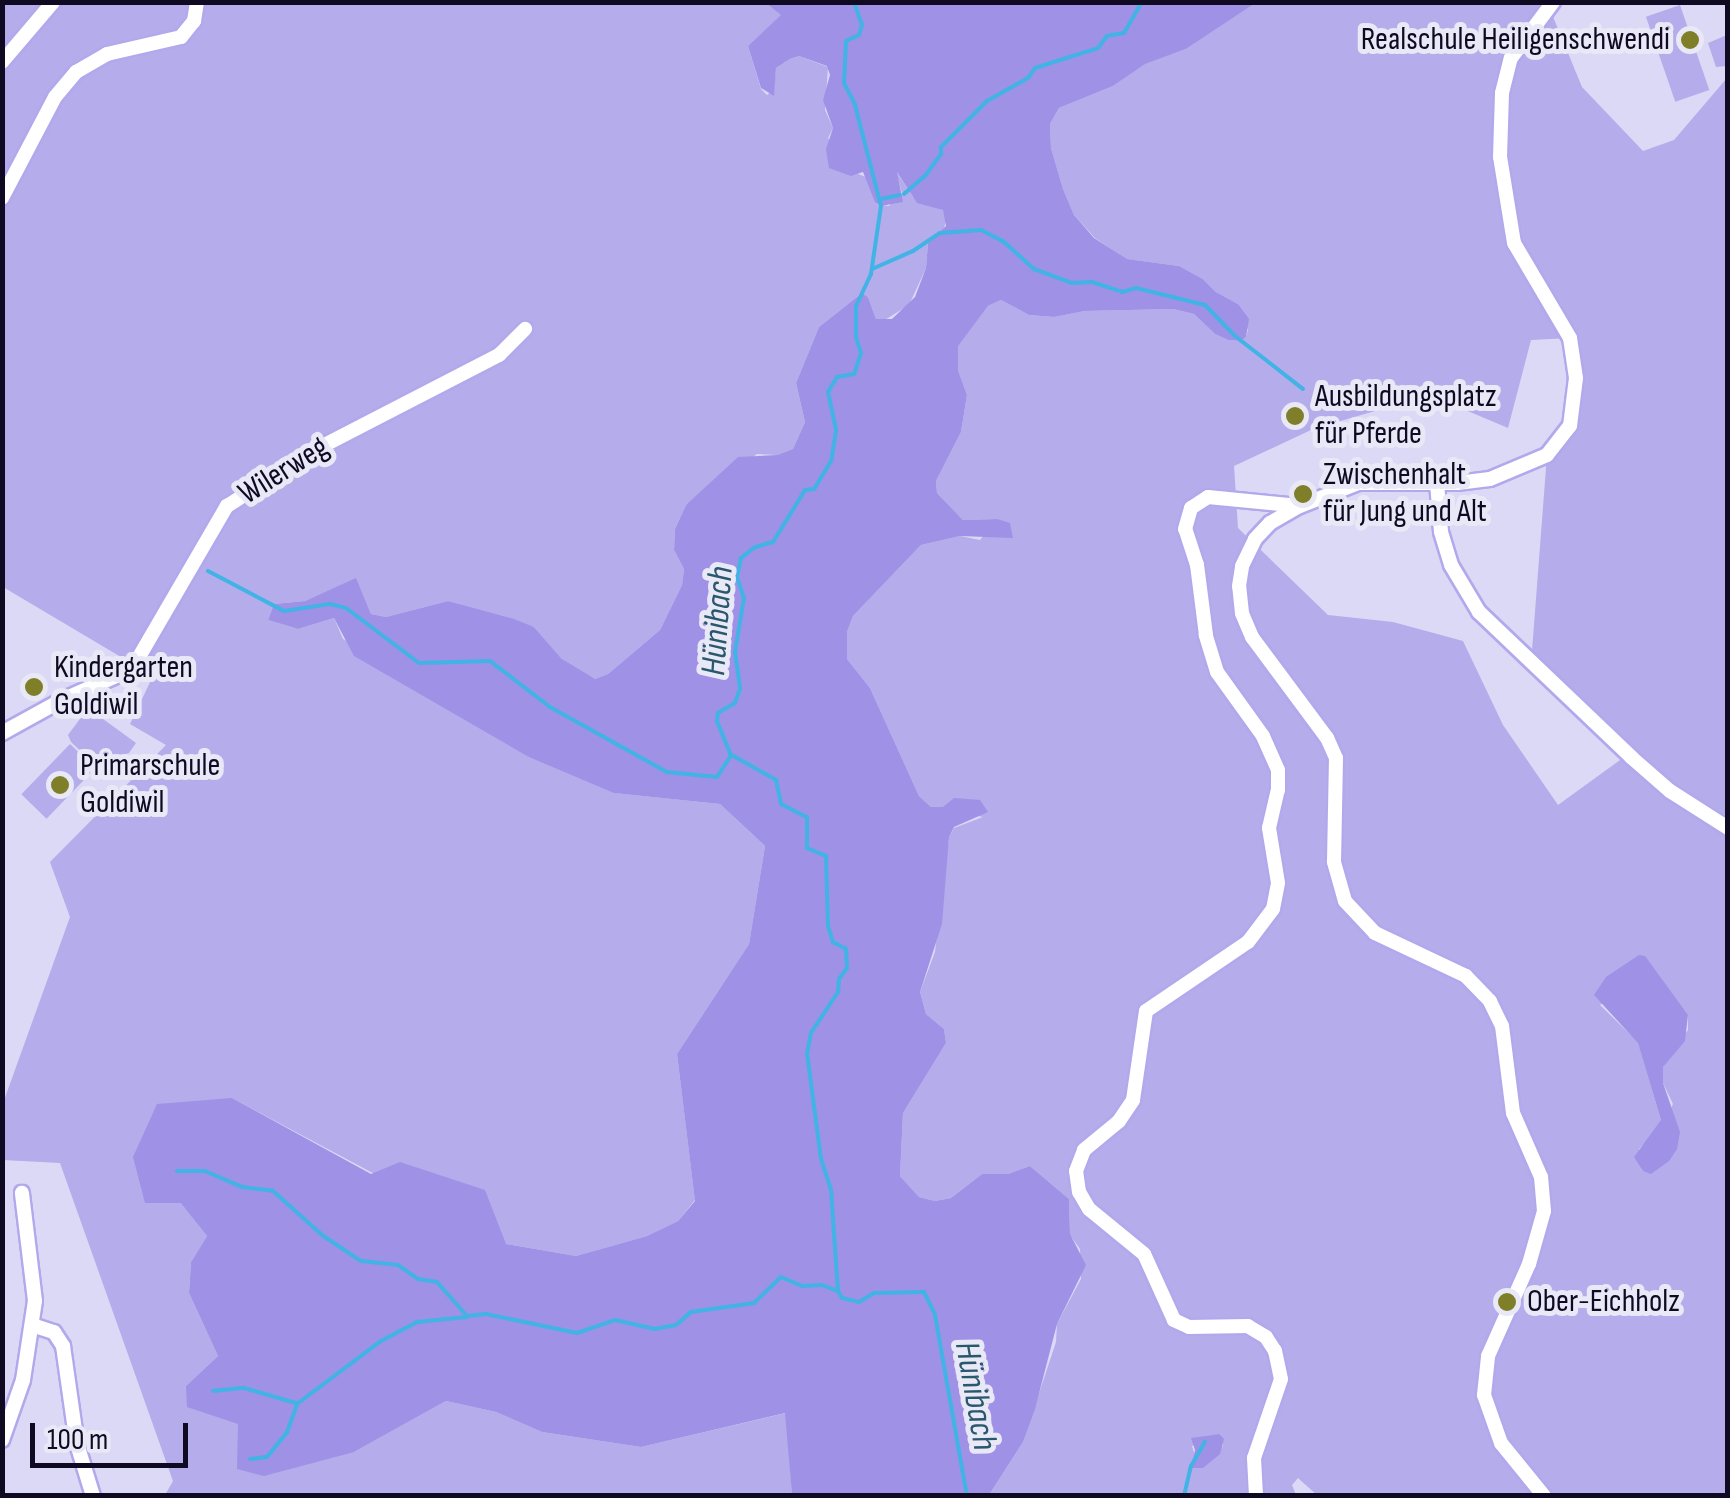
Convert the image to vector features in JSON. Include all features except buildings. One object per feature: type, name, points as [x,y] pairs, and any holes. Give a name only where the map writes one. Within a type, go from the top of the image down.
[{"type":"street","points":[[2,62],[53,2]]},
{"type":"street","points":[[2,198],[55,97],[76,72],[107,54],[181,36],[194,21],[197,2]]},
{"type":"street","points":[[1544,1496],[1501,1443],[1484,1395],[1488,1356],[1529,1264],[1544,1211],[1541,1176],[1513,1113],[1502,1026],[1490,1001],[1466,976],[1375,933],[1346,901],[1334,862],[1336,758],[1327,738],[1252,636],[1242,613],[1240,576],[1250,548],[1270,523],[1300,506],[1358,483],[1490,479],[1526,467],[1554,448],[1572,417],[1576,378],[1570,338],[1514,242],[1500,157],[1502,94],[1511,58],[1553,2]]},
{"type":"street","name":"Wilerweg","points":[[2,732],[132,670],[227,506],[311,452],[499,355],[525,329]]},
{"type":"street","points":[[1437,483],[1441,532],[1451,565],[1480,612],[1631,757],[1670,790],[1728,828]]},
{"type":"street","points":[[1256,1496],[1254,1458],[1281,1378],[1276,1351],[1266,1337],[1248,1326],[1189,1327],[1174,1320],[1144,1254],[1088,1209],[1076,1170],[1084,1150],[1119,1122],[1133,1100],[1146,1011],[1257,934],[1269,916],[1277,891],[1268,828],[1278,790],[1278,770],[1262,736],[1221,680],[1210,652],[1197,565],[1186,534],[1189,512],[1204,498],[1218,496],[1300,506]]},
{"type":"street","points":[[2,1440],[20,1396],[35,1301],[22,1193]]},
{"type":"street","points":[[32,1325],[54,1332],[64,1346],[77,1444],[93,1496]]},
{"type":"shaded area","points":[[1255,2],[1553,3],[1549,7],[1582,87],[1643,151],[1674,140],[1727,78],[1727,1495],[1318,1496],[1298,1478],[1292,1485],[1296,1495],[989,1495],[1023,1442],[1056,1342],[1057,1324],[1081,1279],[1080,1249],[1070,1235],[1069,1199],[1030,1166],[1008,1174],[982,1174],[951,1198],[935,1201],[919,1197],[900,1176],[903,1113],[946,1043],[944,1029],[926,1014],[920,992],[935,952],[949,837],[954,828],[983,817],[931,807],[919,796],[870,688],[847,659],[847,632],[853,616],[921,545],[960,536],[980,540],[997,519],[963,520],[937,493],[936,481],[961,432],[967,395],[958,370],[958,345],[988,306],[1001,300],[1029,315],[1054,317],[1085,311],[1173,309],[1194,314],[1215,334],[1228,340],[1241,341],[1246,337],[1248,330],[1238,304],[1216,292],[1203,279],[1179,266],[1126,259],[1095,238],[1074,215],[1051,148],[1050,124],[1059,108],[1113,86],[1144,64],[1186,49]],"holes":[[[1570,338],[1570,426],[1547,455],[1531,664],[1627,755],[1558,805],[1503,725],[1463,641],[1393,622],[1328,615],[1238,528],[1234,466],[1313,429],[1430,395],[1508,428],[1531,340]],[[1651,969],[1688,1015],[1688,1030],[1663,1067],[1663,1083],[1673,1104],[1642,1171],[1639,1149],[1656,1132],[1661,1120],[1638,1042],[1600,1005]],[[1221,1434],[1223,1446],[1190,1464],[1195,1456],[1192,1446]]]},
{"type":"shaded area","points":[[3,3],[766,3],[782,15],[748,46],[761,89],[767,95],[774,89],[776,68],[799,56],[828,67],[825,110],[833,128],[828,138],[856,173],[868,178],[878,205],[889,206],[902,193],[896,171],[913,197],[943,210],[947,217],[943,232],[928,243],[926,268],[909,305],[883,321],[876,319],[868,297],[862,293],[819,327],[796,383],[805,422],[793,449],[777,455],[757,454],[686,505],[675,529],[674,550],[684,569],[682,585],[660,630],[608,674],[595,679],[583,674],[562,659],[534,627],[448,601],[386,617],[371,614],[356,579],[305,601],[274,604],[268,620],[298,629],[334,618],[343,639],[615,793],[720,804],[765,846],[749,944],[677,1054],[695,1200],[678,1221],[647,1236],[576,1256],[506,1244],[232,1098],[182,1203],[207,1236],[191,1262],[189,1293],[218,1356],[186,1386],[354,1452],[446,1401],[496,1412],[542,1432],[641,1447],[786,1413],[792,1495],[165,1495],[173,1481],[60,1163],[3,1160],[2,1106],[70,917],[50,862],[166,745],[130,724],[153,676],[3,587]]},
{"type":"shaded area","points":[[766,3],[1255,3],[1186,49],[1145,64],[1113,86],[1059,108],[1050,124],[1051,148],[1063,189],[1074,215],[1094,238],[1127,259],[1179,266],[1203,279],[1216,292],[1238,304],[1249,319],[1246,337],[1241,341],[1228,340],[1215,334],[1194,314],[1173,309],[1085,311],[1054,317],[1029,315],[1001,300],[988,306],[958,346],[958,370],[967,395],[961,432],[936,481],[937,493],[963,520],[997,519],[1010,523],[1013,538],[960,536],[921,545],[853,616],[847,632],[847,659],[870,688],[919,796],[931,807],[943,807],[954,798],[980,800],[988,812],[954,827],[949,837],[942,924],[920,992],[926,1014],[944,1029],[946,1043],[903,1113],[900,1176],[919,1197],[935,1201],[951,1198],[982,1174],[1008,1174],[1030,1166],[1069,1199],[1070,1234],[1086,1265],[1057,1324],[1035,1409],[1023,1442],[989,1495],[792,1495],[785,1413],[641,1447],[542,1432],[496,1412],[446,1401],[354,1452],[264,1476],[237,1469],[238,1424],[187,1407],[186,1386],[218,1356],[189,1293],[191,1262],[207,1236],[181,1203],[145,1203],[133,1157],[157,1104],[232,1098],[371,1174],[400,1162],[485,1190],[506,1244],[576,1256],[647,1236],[678,1221],[695,1201],[677,1054],[749,944],[765,846],[720,804],[614,793],[529,757],[354,656],[334,618],[298,629],[268,620],[274,604],[305,601],[356,578],[371,614],[386,617],[448,601],[514,619],[534,627],[562,659],[595,679],[608,674],[660,630],[682,585],[684,569],[674,550],[675,529],[686,505],[738,457],[777,455],[793,449],[805,422],[796,383],[819,327],[862,293],[868,297],[876,319],[892,319],[915,297],[926,268],[928,243],[946,226],[943,210],[917,203],[897,172],[903,202],[881,206],[875,202],[863,172],[851,176],[829,168],[826,149],[833,128],[823,100],[830,75],[827,66],[799,56],[790,59],[776,68],[774,96],[761,88],[748,46],[781,15]]},
{"type":"shaded area","points":[[1680,5],[1709,90],[1675,102],[1646,17]]},
{"type":"shaded area","points":[[1727,35],[1727,66],[1716,67],[1708,43]]},
{"type":"shaded area","points":[[88,708],[136,743],[129,753],[95,764],[71,742],[68,735]]},
{"type":"shaded area","points":[[70,744],[95,768],[47,819],[21,794]]},
{"type":"shaded area","points":[[1639,955],[1645,956],[1688,1015],[1685,1041],[1663,1067],[1663,1083],[1680,1132],[1677,1149],[1669,1161],[1651,1174],[1643,1171],[1634,1157],[1661,1120],[1638,1043],[1594,995],[1606,977]]},
{"type":"shaded area","points":[[1220,1434],[1224,1439],[1220,1454],[1203,1468],[1191,1468],[1195,1450],[1191,1438]]},
{"type":"waterway","name":"Hünibach","points":[[854,2],[862,25],[859,35],[846,41],[844,83],[855,105],[881,206],[871,274],[856,306],[856,337],[861,353],[854,374],[837,377],[828,392],[836,431],[831,461],[814,489],[805,490],[773,542],[755,547],[741,558],[737,577],[744,598],[735,652],[740,689],[735,703],[718,713],[717,721],[730,754],[776,780],[781,804],[807,817],[807,848],[826,856],[828,926],[833,942],[846,949],[847,968],[839,979],[838,992],[811,1033],[807,1053],[821,1159],[831,1189],[838,1291],[842,1298],[859,1302],[874,1293],[924,1292],[935,1315],[967,1496]]},
{"type":"waterway","points":[[904,194],[925,176],[941,154],[941,147],[987,101],[1028,78],[1035,68],[1098,48],[1107,36],[1124,33],[1142,2]]},
{"type":"waterway","points":[[881,199],[900,195]]},
{"type":"waterway","points":[[872,269],[913,251],[940,233],[981,230],[1003,241],[1034,269],[1072,283],[1092,282],[1122,292],[1136,288],[1205,305],[1235,336],[1303,389]]},
{"type":"waterway","points":[[208,571],[284,611],[330,604],[346,608],[419,663],[490,661],[550,707],[667,772],[717,777],[730,757]]},
{"type":"waterway","points":[[177,1171],[205,1171],[242,1187],[273,1191],[322,1235],[361,1261],[398,1265],[418,1279],[437,1282],[467,1316],[486,1314],[577,1333],[615,1320],[655,1329],[676,1325],[691,1312],[754,1303],[781,1277],[802,1286],[822,1285],[838,1291]]},
{"type":"waterway","points":[[250,1459],[267,1457],[287,1432],[297,1404],[381,1341],[417,1322],[467,1317]]},
{"type":"waterway","points":[[213,1391],[244,1388],[296,1403]]},
{"type":"waterway","points":[[1184,1496],[1191,1466],[1205,1442]]},
{"type":"place","name":"Realschule Heiligenschwendi","points":[[1690,40]]},
{"type":"place","name":"Ausbildungsplatz für Pferde","points":[[1295,416]]},
{"type":"place","name":"Zwischenhalt für Jung und Alt","points":[[1303,494]]},
{"type":"place","name":"Kindergarten Goldiwil","points":[[34,687]]},
{"type":"place","name":"Primarschule Goldiwil","points":[[60,785]]},
{"type":"place","name":"Ober-Eichholz","points":[[1507,1302]]}]
